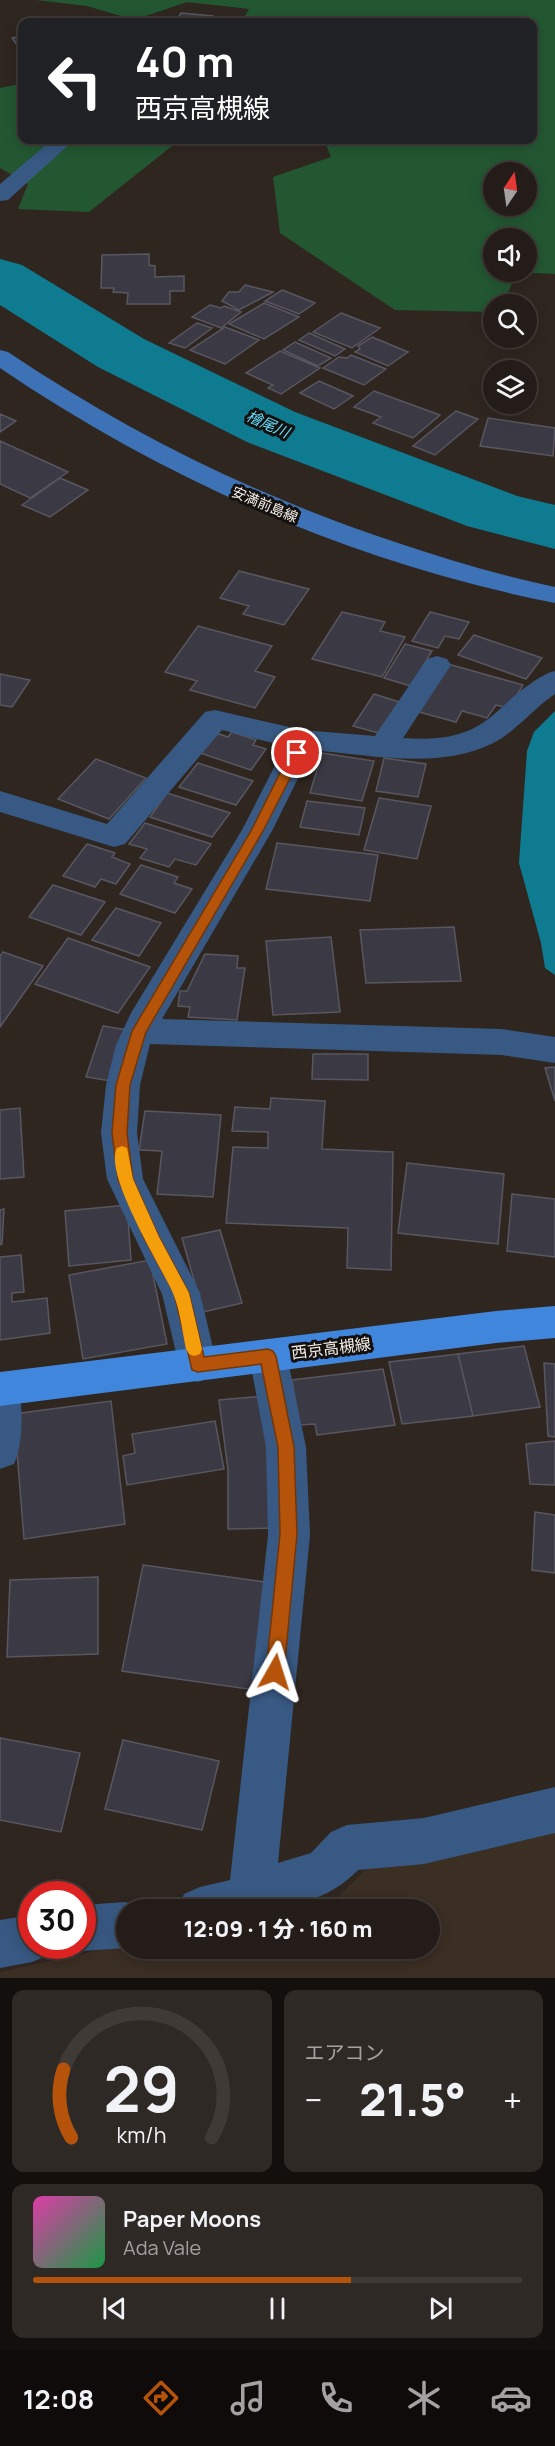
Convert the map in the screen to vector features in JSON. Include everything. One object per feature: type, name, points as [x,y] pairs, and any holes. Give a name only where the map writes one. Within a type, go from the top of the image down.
[{"type":"main road","name":"安満前島線","points":[[0,357],[41,386],[156,453],[279,511],[372,544],[471,575],[555,595]]},
{"type":"main road","name":"西京高槻線","points":[[0,1389],[496,1327],[555,1322]]},
{"type":"street","points":[[0,195],[59,144]]},
{"type":"street","points":[[383,746],[437,666]]},
{"type":"street","points":[[0,801],[114,836],[215,719],[302,740],[410,749],[435,748],[479,738],[494,729],[555,680]]},
{"type":"street","points":[[198,1365],[181,1293],[125,1179],[119,1133],[123,1085],[139,1031],[257,831],[291,767],[302,740]]},
{"type":"street","points":[[139,1031],[502,1042],[537,1055]]},
{"type":"street","points":[[246,1899],[252,1892],[289,1534],[286,1447],[268,1356]]},
{"type":"street","points":[[0,1389],[0,1451]]},
{"type":"street","points":[[252,1892],[303,1880],[327,1869],[347,1848],[424,1841],[555,1810]]},
{"type":"street","points":[[96,1927],[116,1926]]},
{"type":"street","points":[[0,1944],[18,1941]]},
{"type":"shaded area","points":[[555,1820],[555,1978],[0,1978],[0,1972],[58,1959],[96,1959],[96,1951],[116,1946],[116,1959],[440,1959],[440,1899],[329,1899],[338,1897],[365,1870]]},
{"type":"green space","points":[[36,0],[555,0],[555,274],[537,273],[537,228],[483,228],[483,282],[513,282],[507,294],[483,294],[483,312],[395,310],[280,233],[273,177],[331,157],[326,144],[537,144],[537,18],[243,18],[249,9],[187,2],[140,18],[127,18],[87,6]]},
{"type":"green space","points":[[18,84],[18,144],[184,144],[172,146],[89,212],[18,209],[28,184],[0,168],[0,88]]},
{"type":"water","points":[[555,711],[555,975],[545,968],[541,943],[519,863],[527,751],[534,732]]},
{"type":"building","points":[[181,13],[213,16],[212,18],[178,18]]},
{"type":"building","points":[[18,37],[18,46],[12,38]]},
{"type":"building","points":[[149,254],[149,265],[155,266],[155,277],[184,276],[184,291],[170,291],[170,304],[127,304],[128,293],[113,292],[114,288],[101,288],[102,255]]},
{"type":"building","points":[[245,285],[273,292],[239,310],[222,301],[229,292],[239,292]]},
{"type":"building","points":[[282,290],[315,303],[299,314],[265,301]]},
{"type":"building","points":[[264,303],[299,317],[264,339],[229,324]]},
{"type":"building","points":[[210,305],[221,308],[224,306],[241,312],[221,328],[192,317]]},
{"type":"building","points":[[341,313],[380,328],[352,348],[313,332]]},
{"type":"building","points":[[197,323],[212,328],[185,348],[169,343]]},
{"type":"building","points":[[225,327],[259,340],[225,364],[190,350]]},
{"type":"building","points":[[309,333],[345,349],[335,356],[299,340]]},
{"type":"building","points":[[372,337],[408,352],[388,366],[355,352],[360,349],[358,346]]},
{"type":"building","points":[[295,342],[331,358],[318,366],[283,350]]},
{"type":"building","points":[[280,351],[320,368],[281,394],[268,388],[273,385],[246,373]]},
{"type":"building","points":[[351,355],[386,369],[364,385],[323,368],[339,357],[347,358]]},
{"type":"building","points":[[319,381],[353,396],[334,409],[300,393]]},
{"type":"building","points":[[374,391],[440,415],[413,438],[373,423],[381,417],[354,407]]},
{"type":"building","points":[[456,411],[478,419],[435,455],[413,446]]},
{"type":"building","points":[[0,414],[16,421],[0,432]]},
{"type":"building","points":[[488,418],[555,428],[553,456],[480,446]]},
{"type":"building","points":[[0,441],[68,472],[30,498],[0,484]]},
{"type":"building","points":[[60,478],[88,490],[50,517],[22,505]]},
{"type":"building","points":[[239,571],[309,589],[284,625],[243,614],[249,606],[220,598]]},
{"type":"building","points":[[342,612],[385,622],[380,631],[405,637],[382,677],[312,659]]},
{"type":"building","points":[[430,612],[469,622],[459,639],[445,636],[438,648],[412,641]]},
{"type":"building","points":[[198,626],[272,646],[255,671],[275,677],[255,708],[190,690],[197,681],[165,672]]},
{"type":"building","points":[[474,635],[542,658],[526,679],[458,655]]},
{"type":"building","points":[[405,644],[432,651],[411,686],[384,678]]},
{"type":"building","points":[[448,664],[523,685],[509,708],[496,705],[487,718],[462,711],[456,722],[419,712]]},
{"type":"building","points":[[0,674],[30,680],[12,707],[0,705]]},
{"type":"building","points":[[374,694],[399,702],[378,733],[353,726]]},
{"type":"building","points":[[232,732],[256,740],[253,745],[266,749],[251,770],[200,753],[216,733],[228,737]]},
{"type":"building","points":[[322,753],[374,761],[362,801],[310,793]]},
{"type":"building","points":[[384,758],[426,764],[418,797],[376,791]]},
{"type":"building","points":[[96,759],[146,778],[109,819],[58,799]]},
{"type":"building","points":[[198,763],[253,781],[236,805],[179,787]]},
{"type":"building","points":[[167,793],[230,813],[212,837],[150,817]]},
{"type":"building","points":[[379,798],[431,806],[417,859],[364,850]]},
{"type":"building","points":[[307,801],[365,808],[359,835],[300,827]]},
{"type":"building","points":[[145,823],[211,844],[196,865],[175,859],[169,867],[140,858],[147,849],[129,844]]},
{"type":"building","points":[[277,843],[378,855],[370,901],[266,889]]},
{"type":"building","points":[[87,844],[115,853],[112,857],[130,864],[116,884],[101,879],[95,887],[63,876]]},
{"type":"building","points":[[141,865],[178,877],[174,883],[192,889],[175,913],[120,894]]},
{"type":"building","points":[[53,885],[105,902],[81,935],[29,917]]},
{"type":"building","points":[[116,908],[161,923],[139,956],[92,940]]},
{"type":"building","points":[[454,927],[461,981],[366,983],[360,930]]},
{"type":"building","points":[[331,937],[340,1012],[273,1015],[266,941]]},
{"type":"building","points":[[68,938],[150,967],[118,1013],[35,984]]},
{"type":"building","points":[[3,952],[43,966],[0,1027],[0,956]]},
{"type":"building","points":[[205,954],[238,956],[237,968],[245,968],[237,1020],[188,1017],[190,1007],[178,1006],[180,991],[187,991]]},
{"type":"building","points":[[103,1026],[134,1031],[117,1082],[86,1077]]},
{"type":"building","points":[[313,1054],[368,1054],[368,1080],[312,1079]]},
{"type":"building","points":[[555,1067],[555,1101],[545,1068]]},
{"type":"building","points":[[271,1098],[325,1101],[322,1149],[393,1152],[391,1270],[347,1268],[348,1228],[226,1223],[233,1147],[268,1148],[268,1132],[232,1131],[235,1107],[270,1109]]},
{"type":"building","points":[[20,1108],[24,1177],[0,1179],[0,1110]]},
{"type":"building","points":[[145,1111],[221,1115],[213,1197],[157,1194],[162,1151],[139,1150]]},
{"type":"building","points":[[407,1163],[504,1174],[498,1244],[398,1233]]},
{"type":"building","points":[[512,1194],[555,1199],[555,1257],[507,1251]]},
{"type":"building","points":[[127,1205],[131,1260],[69,1266],[65,1211]]},
{"type":"building","points":[[4,1209],[2,1244],[0,1245],[0,1210]]},
{"type":"building","points":[[220,1230],[242,1303],[203,1312],[182,1238]]},
{"type":"building","points":[[21,1255],[24,1292],[12,1293],[12,1302],[47,1298],[50,1333],[0,1340],[0,1257]]},
{"type":"building","points":[[150,1260],[167,1344],[83,1359],[69,1275]]},
{"type":"building","points":[[524,1346],[540,1407],[473,1416],[458,1354]]},
{"type":"building","points":[[458,1354],[473,1416],[402,1424],[389,1362]]},
{"type":"building","points":[[544,1363],[555,1364],[555,1437],[548,1436]]},
{"type":"building","points":[[383,1369],[395,1425],[317,1435],[315,1424],[299,1425],[292,1380]]},
{"type":"building","points":[[264,1396],[273,1528],[228,1529],[228,1470],[219,1400]]},
{"type":"building","points":[[111,1401],[125,1524],[24,1539],[14,1414]]},
{"type":"building","points":[[215,1421],[224,1469],[127,1485],[123,1456],[135,1453],[132,1434]]},
{"type":"building","points":[[555,1441],[555,1485],[530,1484],[526,1444]]},
{"type":"building","points":[[535,1512],[555,1515],[555,1573],[532,1570]]},
{"type":"building","points":[[143,1565],[272,1583],[255,1690],[122,1671]]},
{"type":"building","points":[[98,1577],[98,1654],[7,1657],[10,1580]]},
{"type":"building","points":[[0,1738],[80,1753],[61,1832],[0,1820]]},
{"type":"building","points":[[123,1740],[219,1761],[202,1830],[105,1809]]},
{"type":"waterway","name":"檜尾川","points":[[0,278],[121,353],[271,427],[492,511],[555,527]]},
{"type":"slow traffic","points":[[122,1152],[125,1179],[181,1293],[194,1349]]},
{"type":"route","points":[[275,1672],[289,1534],[286,1447],[268,1356],[198,1365],[181,1293],[125,1179],[119,1133],[123,1085],[139,1031],[257,831],[297,753]]}]
